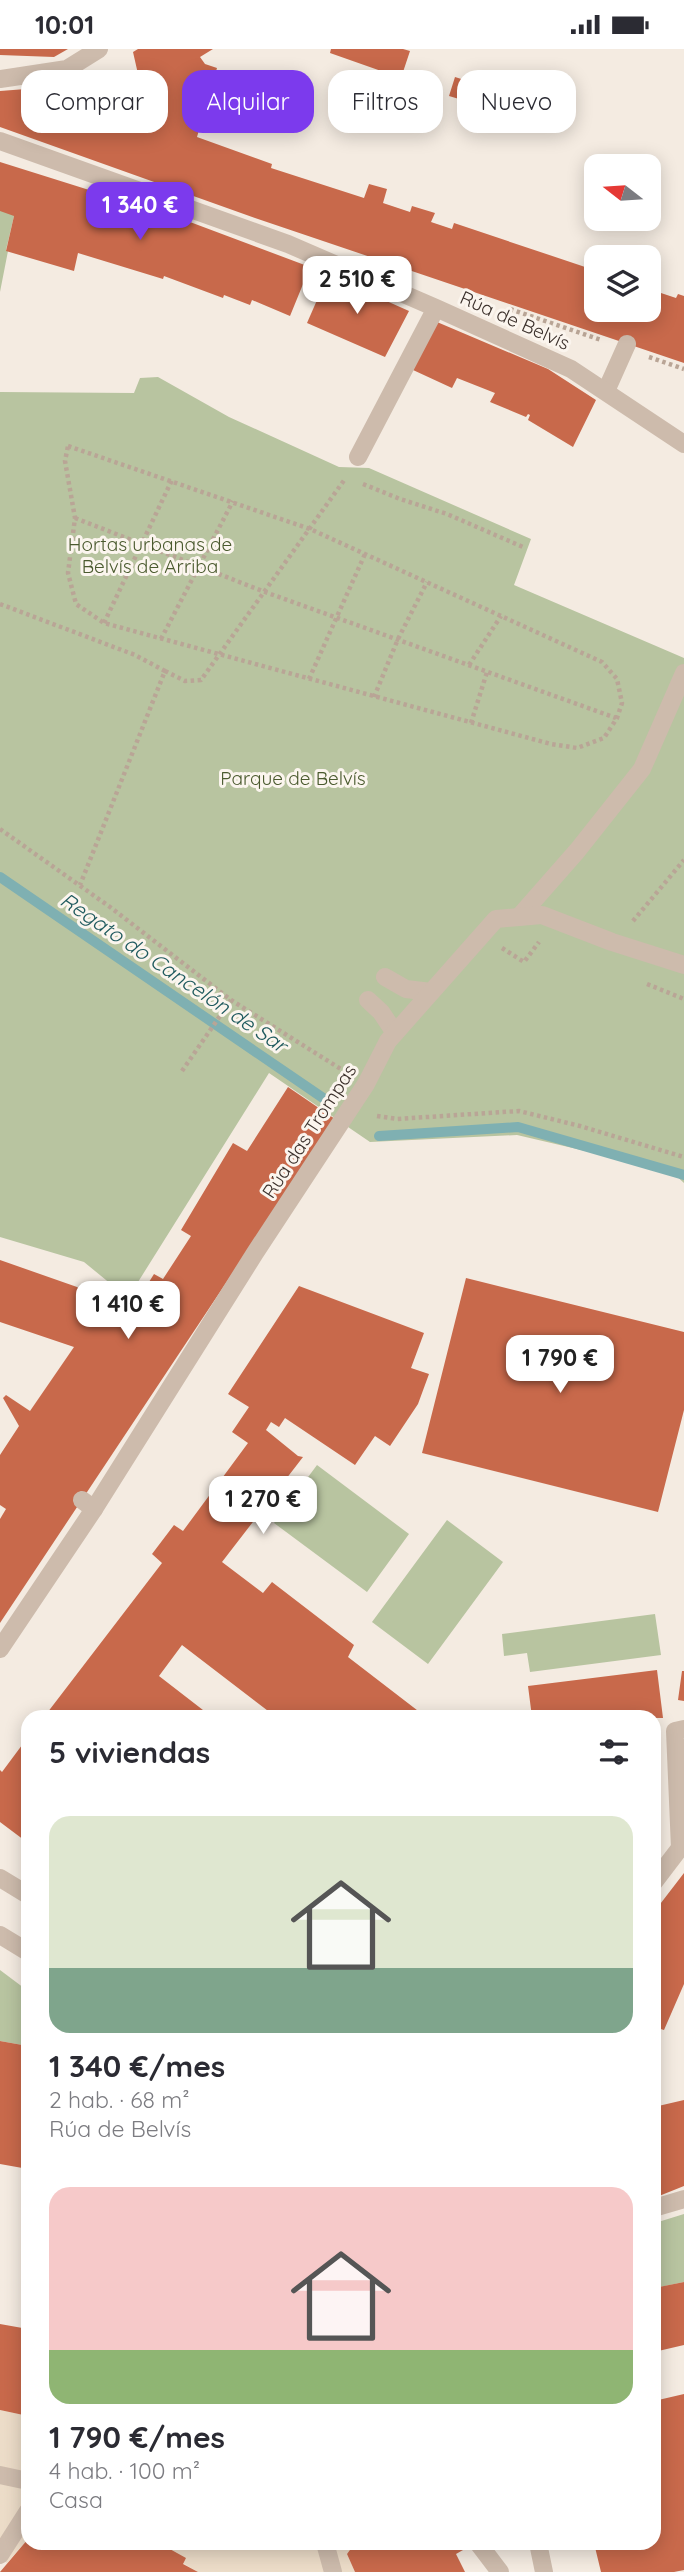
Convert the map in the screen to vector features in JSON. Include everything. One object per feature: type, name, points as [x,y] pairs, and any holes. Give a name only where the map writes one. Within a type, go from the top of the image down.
[{"type":"street","points":[[0,79],[67,69],[99,49]]},
{"type":"street","name":"Rúa de Belvís","points":[[0,141],[288,244],[436,308],[571,369],[684,445]]},
{"type":"street","points":[[358,457],[436,308]]},
{"type":"street","points":[[606,391],[634,349]]},
{"type":"street","name":"Rúa das Trompas","points":[[0,1649],[88,1504],[366,1084],[395,1033],[496,919],[519,917],[577,851],[642,769],[684,673]]},
{"type":"street","points":[[519,917],[542,915],[612,942],[684,965]]},
{"type":"street","points":[[385,977],[406,989],[431,992]]},
{"type":"street","points":[[368,1000],[381,1011],[395,1033]]},
{"type":"street","points":[[661,1873],[680,1848],[675,1731],[684,1729]]},
{"type":"street","points":[[0,1878],[21,1891]]},
{"type":"street","points":[[0,1935],[21,1948]]},
{"type":"street","points":[[661,2206],[684,2199]]},
{"type":"street","points":[[0,2475],[21,2480]]},
{"type":"street","points":[[0,2555],[21,2522]]},
{"type":"street","points":[[327,2550],[333,2572]]},
{"type":"street","points":[[483,2550],[500,2572]]},
{"type":"street","points":[[539,2550],[544,2572]]},
{"type":"path","points":[[634,349],[684,369]]},
{"type":"path","points":[[68,446],[172,480],[310,529],[602,662],[617,679],[622,703],[617,718],[604,738],[577,748],[551,744],[104,623],[76,604],[68,573],[75,519],[65,461],[68,446]]},
{"type":"path","points":[[0,604],[135,656],[185,681],[201,680],[221,656],[346,477],[400,499],[447,513],[523,547]]},
{"type":"path","points":[[104,623],[172,480]]},
{"type":"path","points":[[161,639],[233,502]]},
{"type":"path","points":[[75,519],[337,619],[617,718]]},
{"type":"path","points":[[309,679],[365,554]]},
{"type":"path","points":[[374,697],[398,639],[427,582]]},
{"type":"path","points":[[470,665],[501,616]]},
{"type":"path","points":[[80,885],[164,671]]},
{"type":"path","points":[[471,723],[487,672]]},
{"type":"path","points":[[0,829],[80,885],[231,1000],[366,1084]]},
{"type":"path","points":[[642,913],[684,860]]},
{"type":"path","points":[[500,947],[524,962],[555,920]]},
{"type":"path","points":[[181,1071],[231,1000]]},
{"type":"path","points":[[373,1107],[375,1116],[397,1119],[519,1111],[684,1157]]},
{"type":"green space","points":[[0,162],[14,216],[0,292]]},
{"type":"green space","name":"Parque de Belvís","points":[[158,377],[229,417],[339,467],[369,468],[531,539],[514,585],[684,658],[684,1183],[671,1171],[517,1135],[370,1142],[269,1073],[128,1298],[84,1262],[0,1237],[0,392],[134,393],[140,378]]},
{"type":"green space","points":[[317,1465],[409,1534],[367,1592],[274,1523]]},
{"type":"green space","points":[[447,1520],[503,1562],[428,1664],[372,1622]]},
{"type":"green space","points":[[655,1614],[661,1655],[530,1672],[527,1653],[504,1656],[502,1634]]},
{"type":"green space","points":[[0,1970],[21,1986],[21,2045],[0,2041]]},
{"type":"green space","points":[[684,2214],[684,2282],[661,2287],[661,2221]]},
{"type":"shaded area","points":[[0,2410],[21,2414],[21,2547],[7,2563],[0,2558]]},
{"type":"shaded area","points":[[161,2550],[350,2550],[347,2554],[355,2572],[198,2572]]},
{"type":"building","points":[[0,49],[68,49],[54,57],[0,55]]},
{"type":"building","points":[[138,49],[213,49],[200,57],[205,64],[216,70],[182,70],[182,133],[198,133],[197,137],[272,164],[271,168],[364,198],[369,184],[387,189],[383,203],[410,212],[412,206],[435,213],[431,222],[452,229],[454,223],[584,267],[584,322],[661,322],[661,293],[676,298],[678,294],[684,296],[684,363],[255,218],[0,127],[0,91],[21,89],[21,133],[168,133],[168,70],[137,70],[133,52]]},
{"type":"building","points":[[331,49],[410,51],[404,70],[378,70],[330,53]]},
{"type":"building","points":[[455,77],[457,78],[457,98],[449,96]]},
{"type":"building","points":[[0,162],[156,211],[181,223],[182,219],[310,267],[290,316],[252,300],[250,305],[224,295],[223,298],[164,276],[163,279],[78,253],[74,271],[6,251],[14,216],[0,211]]},
{"type":"building","points":[[328,275],[409,311],[385,357],[307,323]]},
{"type":"building","points":[[437,322],[548,369],[596,400],[573,447],[528,420],[530,415],[526,417],[490,402],[495,393],[457,378],[452,388],[413,370]]},
{"type":"building","points":[[288,1087],[335,1119],[0,1623],[0,1519],[6,1509],[0,1505],[0,1455],[19,1426],[3,1398],[6,1395],[30,1411],[74,1347],[0,1322],[0,1260],[77,1287],[129,1331],[136,1318],[129,1314],[154,1274],[163,1279],[191,1236],[181,1230],[233,1143],[247,1151]]},
{"type":"building","points":[[466,1278],[684,1332],[684,1410],[658,1512],[422,1453]]},
{"type":"building","points":[[299,1286],[424,1333],[411,1368],[429,1374],[418,1404],[390,1446],[375,1436],[355,1465],[285,1418],[279,1427],[271,1422],[266,1430],[298,1456],[303,1457],[222,1562],[263,1593],[272,1582],[354,1645],[348,1657],[417,1710],[267,1710],[182,1645],[159,1676],[203,1710],[49,1710],[162,1563],[152,1554],[174,1525],[183,1531],[248,1443],[232,1432],[249,1407],[228,1394]]},
{"type":"building","points":[[657,1670],[663,1718],[661,1710],[531,1710],[528,1686]]},
{"type":"building","points":[[684,1671],[684,1701],[678,1700]]},
{"type":"building","points":[[21,1746],[21,1838],[0,1822],[0,1770],[2,1772]]},
{"type":"building","points":[[684,1873],[684,1984],[664,2030],[661,2029],[661,1903]]},
{"type":"building","points":[[0,2041],[21,2045],[21,2168],[0,2164]]},
{"type":"building","points":[[684,2100],[684,2186],[661,2195],[661,2105]]},
{"type":"building","points":[[684,2282],[684,2345],[661,2350],[661,2287]]},
{"type":"building","points":[[0,2324],[21,2328],[21,2414],[0,2410]]},
{"type":"building","points":[[684,2394],[684,2570],[601,2572],[596,2550],[661,2550],[661,2399]]},
{"type":"building","points":[[21,2547],[21,2550],[172,2550],[186,2558],[183,2564],[198,2572],[0,2572]]},
{"type":"building","points":[[350,2550],[463,2550],[456,2554],[465,2572],[355,2572],[347,2554]]},
{"type":"waterway","name":"Regato do Cancelón de Sar","points":[[0,877],[326,1100]]},
{"type":"waterway","name":"Regato do Cancelón de Sar","points":[[379,1136],[518,1127],[684,1175]]},
{"type":"park label","name":"Hortas urbanas de Belvís de Arriba","points":[[150,555]]}]
